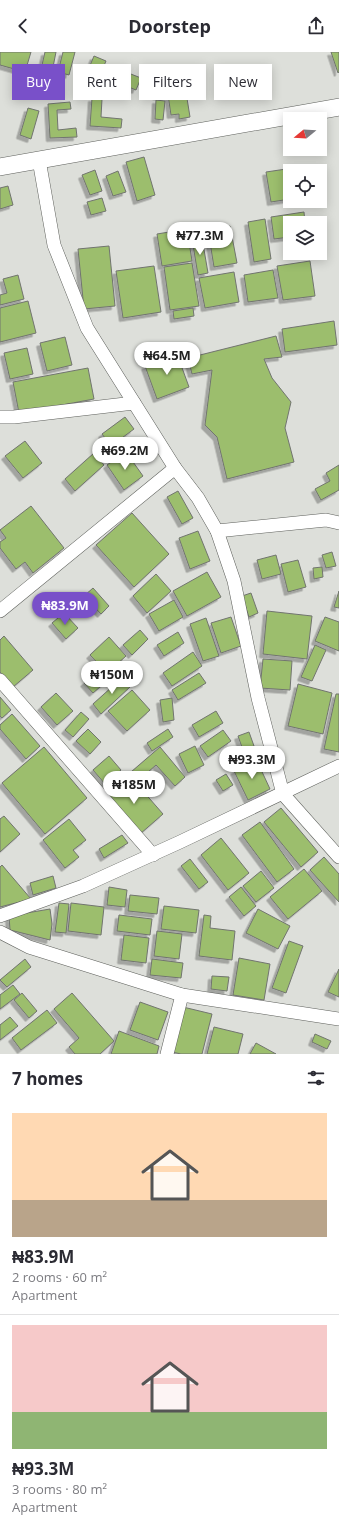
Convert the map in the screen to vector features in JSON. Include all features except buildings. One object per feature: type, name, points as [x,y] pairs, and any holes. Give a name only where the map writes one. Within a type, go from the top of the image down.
[{"type":"street","points":[[1,165],[39,160],[339,107]]},
{"type":"street","points":[[39,160],[54,245],[87,328],[174,468],[198,498],[217,531],[234,581],[258,698],[283,794],[339,857]]},
{"type":"street","points":[[0,417],[14,417],[134,402]]},
{"type":"street","points":[[0,611],[174,468]]},
{"type":"street","points":[[217,531],[333,521],[339,511]]},
{"type":"street","points":[[0,680],[153,855]]},
{"type":"street","points":[[0,916],[83,886],[153,855],[339,766]]},
{"type":"street","points":[[0,932],[29,947],[182,995],[339,1019]]},
{"type":"street","points":[[167,1054],[182,995]]}]
